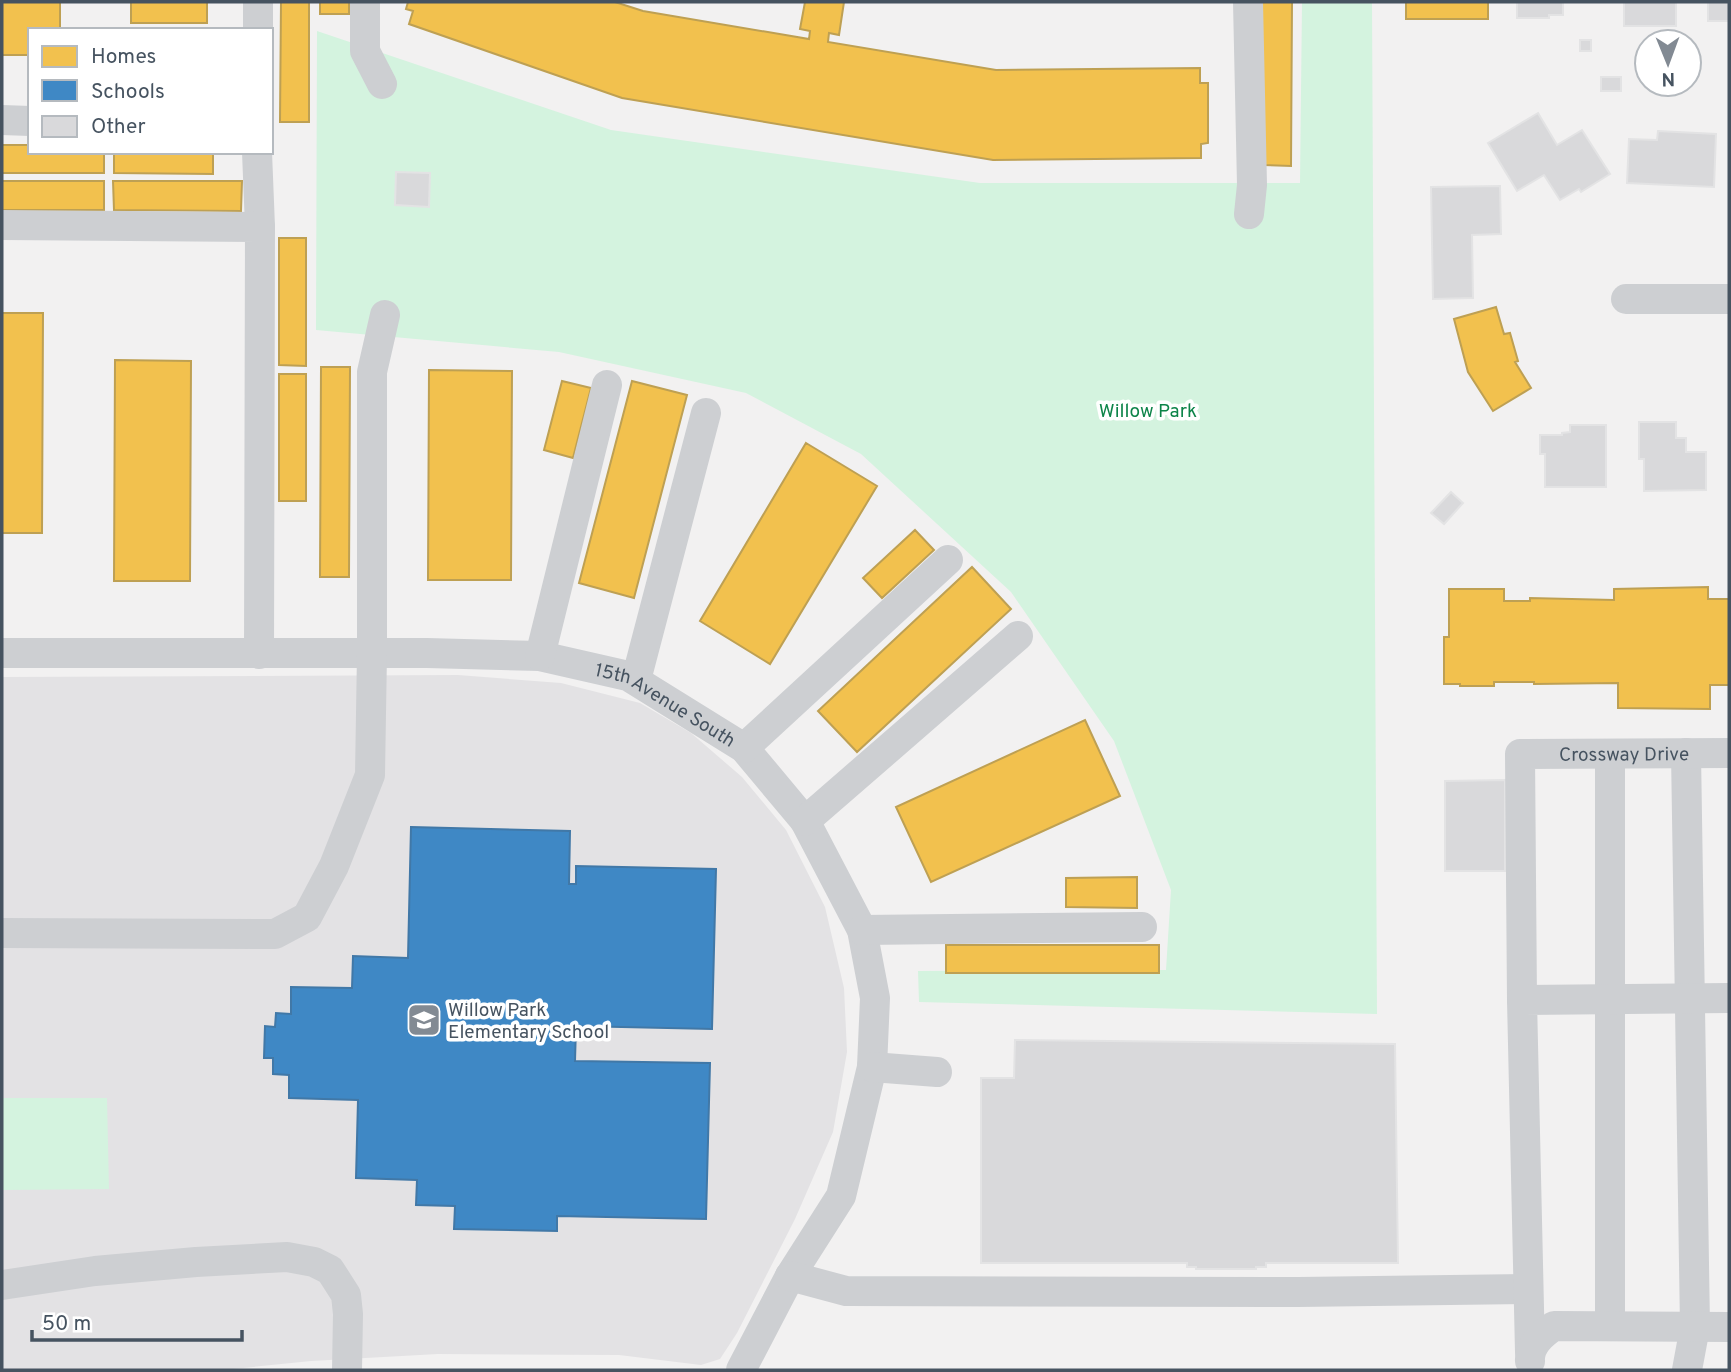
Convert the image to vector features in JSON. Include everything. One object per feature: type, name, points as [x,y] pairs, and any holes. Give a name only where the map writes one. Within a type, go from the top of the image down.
[{"type":"street","points":[[258,2],[258,28]]},
{"type":"street","points":[[365,2],[365,51],[382,84]]},
{"type":"street","points":[[1248,2],[1252,185],[1249,214]]},
{"type":"street","points":[[2,120],[28,121]]},
{"type":"street","points":[[257,154],[260,227],[259,654]]},
{"type":"street","points":[[2,225],[260,227]]},
{"type":"street","points":[[1626,299],[1729,299]]},
{"type":"street","points":[[2,933],[275,934],[307,916],[334,866],[370,775],[372,372],[385,315]]},
{"type":"street","points":[[540,656],[607,385]]},
{"type":"street","points":[[636,680],[706,413]]},
{"type":"street","points":[[744,748],[948,560]]},
{"type":"street","points":[[805,821],[1018,636]]},
{"type":"street","name":"15th Avenue South","points":[[2,653],[427,653],[540,656],[628,676],[744,748],[805,821],[862,930],[875,998],[872,1067],[841,1196],[790,1276],[741,1370]]},
{"type":"street","points":[[1686,753],[1695,1327],[1687,1370]]},
{"type":"street","name":"Crossway Drive","points":[[1522,1000],[1520,754],[1729,753]]},
{"type":"street","points":[[1610,754],[1610,1326]]},
{"type":"street","points":[[862,930],[1142,927]]},
{"type":"street","points":[[1530,1361],[1522,1000],[1729,998]]},
{"type":"street","points":[[872,1067],[937,1072]]},
{"type":"street","points":[[2,1285],[95,1271],[196,1262],[287,1257],[314,1262],[330,1270],[346,1294],[346,1370]]},
{"type":"street","points":[[790,1276],[846,1291],[1298,1292],[1528,1289]]},
{"type":"street","points":[[1530,1361],[1543,1333],[1554,1326],[1729,1327]]},
{"type":"shaded area","name":"Willow Park Elementary School","points":[[458,675],[561,683],[640,703],[691,733],[742,777],[786,830],[825,907],[844,988],[847,1052],[833,1132],[795,1219],[737,1333],[720,1359],[701,1365],[619,1355],[438,1354],[311,1361],[223,1370],[2,1370],[2,677]]},
{"type":"green space","name":"Willow Park","points":[[1302,2],[1372,2],[1377,1014],[919,1002],[918,971],[1166,970],[1171,890],[1114,741],[1011,592],[861,454],[746,393],[559,352],[316,330],[317,31],[611,130],[980,183],[1300,183]]},
{"type":"green space","points":[[2,1098],[107,1098],[109,1189],[2,1190]]},
{"type":"building: Homes","points":[[2,2],[60,2],[60,28],[28,28],[28,55],[2,55]]},
{"type":"building: Homes","points":[[131,2],[207,2],[207,23],[131,23]]},
{"type":"building: Homes","points":[[281,2],[309,2],[309,122],[280,122]]},
{"type":"building: Homes","points":[[320,2],[349,2],[349,14],[320,14]]},
{"type":"building: Homes","points":[[408,2],[615,2],[643,11],[809,39],[810,31],[800,29],[805,2],[844,2],[839,35],[829,33],[828,42],[996,70],[1200,68],[1200,83],[1208,83],[1208,143],[1201,144],[1201,158],[993,160],[622,98],[409,24],[413,11],[406,9]]},
{"type":"building: Homes","points":[[1262,2],[1292,2],[1291,166],[1262,165]]},
{"type":"building: Homes","points":[[1406,2],[1488,2],[1488,19],[1406,19]]},
{"type":"building: Homes","points":[[2,145],[28,145],[28,154],[104,154],[104,173],[2,173]]},
{"type":"building: Homes","points":[[114,154],[213,154],[213,174],[114,173]]},
{"type":"building: Homes","points":[[2,181],[104,181],[104,210],[2,210]]},
{"type":"building: Homes","points":[[113,181],[242,181],[241,211],[114,210]]},
{"type":"building: Homes","points":[[279,238],[306,238],[306,366],[279,365]]},
{"type":"building: Homes","points":[[1496,307],[1504,334],[1510,333],[1518,361],[1515,362],[1531,388],[1493,411],[1468,372],[1454,319]]},
{"type":"building: Homes","points":[[2,313],[43,313],[42,533],[2,533]]},
{"type":"building: Homes","points":[[115,360],[191,361],[190,581],[114,581]]},
{"type":"building: Homes","points":[[321,367],[350,367],[349,577],[320,577]]},
{"type":"building: Homes","points":[[429,370],[512,371],[511,580],[428,580]]},
{"type":"building: Homes","points":[[279,374],[306,374],[306,501],[279,501]]},
{"type":"building: Homes","points":[[562,381],[591,388],[573,458],[544,450]]},
{"type":"building: Homes","points":[[632,381],[687,395],[634,598],[579,583]]},
{"type":"building: Homes","points":[[806,443],[877,486],[770,664],[700,621]]},
{"type":"building: Homes","points":[[915,530],[934,550],[882,598],[863,578]]},
{"type":"building: Homes","points":[[972,567],[1011,609],[857,752],[818,711]]},
{"type":"building: Homes","points":[[1708,587],[1708,599],[1729,599],[1729,685],[1710,685],[1710,709],[1618,708],[1618,683],[1494,682],[1494,686],[1444,684],[1444,637],[1449,637],[1449,589],[1504,589],[1504,601],[1530,601],[1530,598],[1614,600],[1614,589]]},
{"type":"building: Homes","points":[[1085,720],[1120,796],[931,882],[896,807]]},
{"type":"building: Homes","points":[[1137,877],[1137,908],[1066,907],[1066,878]]},
{"type":"building: Homes","points":[[946,945],[1159,945],[1159,973],[946,973]]},
{"type":"building: Schools","points":[[411,827],[570,831],[569,884],[576,884],[576,866],[716,869],[712,1029],[576,1026],[575,1061],[710,1063],[706,1219],[557,1216],[557,1231],[454,1229],[455,1206],[416,1205],[417,1180],[356,1178],[358,1100],[289,1098],[289,1075],[273,1074],[273,1058],[264,1058],[265,1026],[275,1027],[276,1013],[291,1014],[291,987],[352,988],[353,956],[408,958]]},
{"type":"building: Other","points":[[1517,2],[1563,2],[1563,15],[1517,18]]},
{"type":"building: Other","points":[[1624,2],[1676,2],[1676,26],[1624,26]]},
{"type":"building: Other","points":[[1708,2],[1729,2],[1729,21],[1708,21]]},
{"type":"building: Other","points":[[1580,40],[1591,40],[1591,51],[1580,51]]},
{"type":"building: Other","points":[[1601,77],[1621,77],[1621,91],[1601,91]]},
{"type":"building: Other","points":[[1538,113],[1557,145],[1582,130],[1610,174],[1581,192],[1579,189],[1560,200],[1544,175],[1517,191],[1488,143]]},
{"type":"building: Other","points":[[1658,131],[1716,134],[1714,187],[1627,183],[1629,139],[1657,140]]},
{"type":"building: Other","points":[[396,172],[430,173],[429,207],[395,205]]},
{"type":"building: Other","points":[[1500,186],[1501,234],[1472,235],[1473,298],[1433,299],[1431,187]]},
{"type":"building: Other","points":[[1639,422],[1676,422],[1676,438],[1686,438],[1686,452],[1706,452],[1706,490],[1644,491],[1644,459],[1639,459]]},
{"type":"building: Other","points":[[1570,425],[1606,425],[1606,487],[1545,487],[1545,454],[1540,454],[1540,435],[1562,435],[1570,432]]},
{"type":"building: Other","points":[[1451,492],[1463,503],[1444,524],[1431,513]]},
{"type":"building: Other","points":[[1505,780],[1505,871],[1445,871],[1445,781]]},
{"type":"building: Other","points":[[1015,1040],[1395,1044],[1398,1263],[1266,1263],[1266,1267],[1256,1269],[1196,1269],[1187,1267],[1187,1263],[981,1263],[981,1078],[1014,1078]]},
{"type":"place","name":"Willow Park Elementary School","points":[[424,1020]]}]
